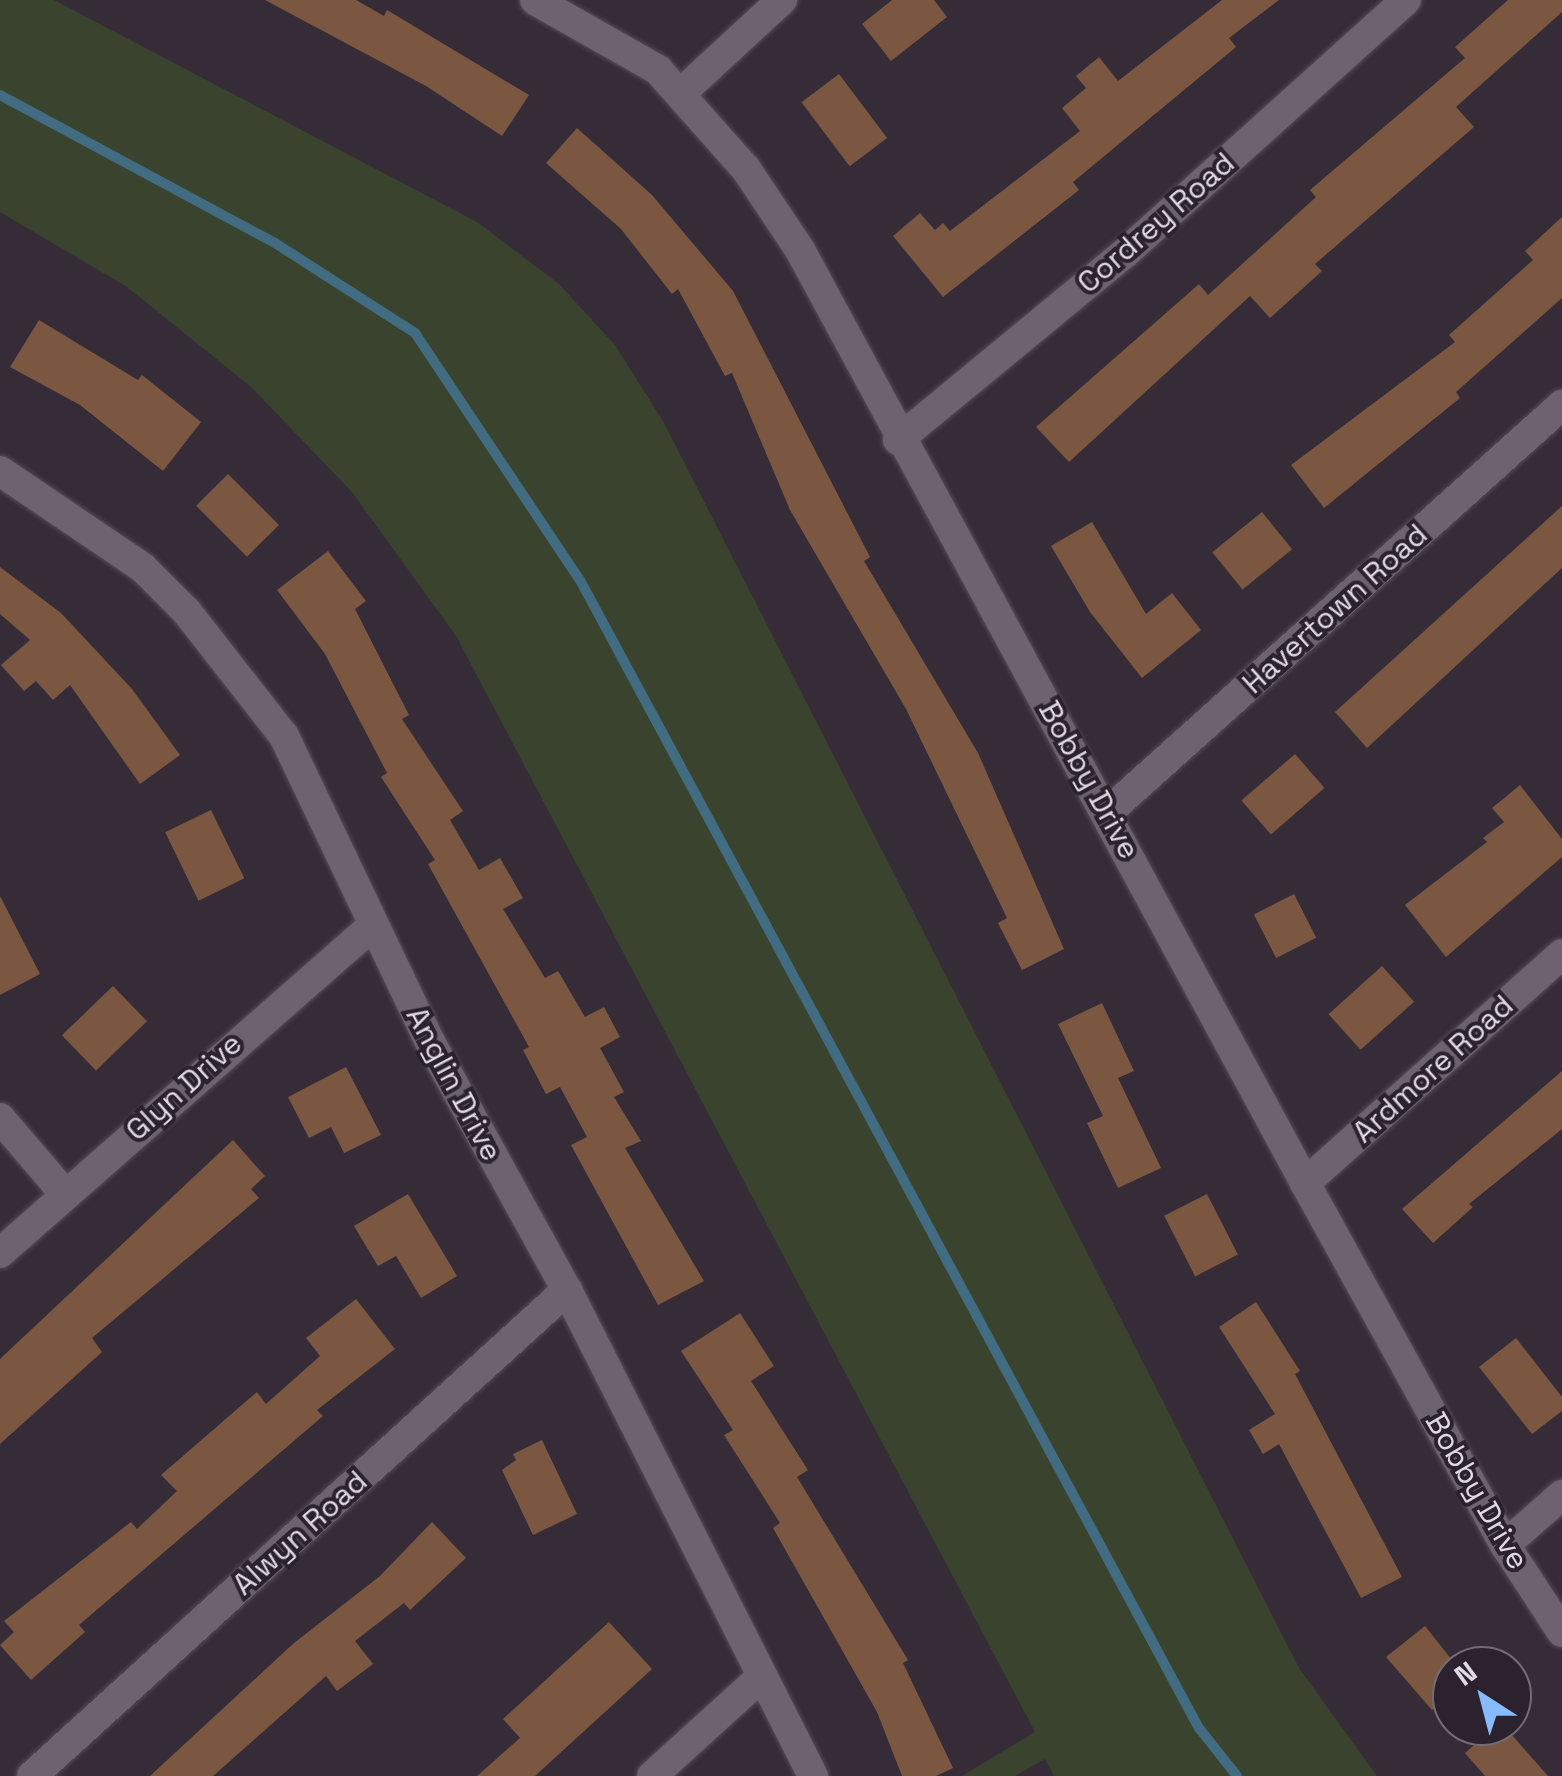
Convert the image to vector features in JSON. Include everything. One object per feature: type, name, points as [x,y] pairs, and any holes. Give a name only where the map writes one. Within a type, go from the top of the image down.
[{"type":"street","name":"Bobby Drive","points":[[535,0],[658,70],[746,170],[800,250],[898,440],[1108,812],[1305,1183],[1505,1545],[1562,1632]]},
{"type":"street","points":[[680,94],[782,0]]},
{"type":"street","name":"Cordrey Road","points":[[898,440],[1125,253],[1406,0]]},
{"type":"street","name":"Havertown Road","points":[[1108,812],[1562,406]]},
{"type":"street","name":"Anglin Drive","points":[[0,472],[143,568],[186,612],[284,736],[372,926],[568,1290],[760,1678],[814,1776]]},
{"type":"street","name":"Glyn Drive","points":[[0,1252],[372,926]]},
{"type":"street","name":"Ardmore Road","points":[[1305,1183],[1562,954]]},
{"type":"street","points":[[0,1118],[64,1194]]},
{"type":"street","name":"Alwyn Road","points":[[32,1776],[568,1290]]},
{"type":"street","points":[[1505,1545],[1562,1495]]},
{"type":"street","points":[[652,1776],[760,1678]]},
{"type":"green space","points":[[0,0],[54,0],[477,222],[559,284],[615,345],[663,421],[1299,1668],[1377,1776],[1054,1776],[1045,1759],[1015,1776],[962,1776],[1035,1732],[456,636],[352,492],[251,387],[127,287],[0,212]]},
{"type":"building","points":[[265,0],[356,0],[384,16],[387,10],[529,95],[502,136],[426,86]]},
{"type":"building","points":[[892,0],[934,0],[947,17],[891,61],[862,24]]},
{"type":"building","points":[[1222,0],[1279,0],[1229,38],[1236,47],[1073,182],[1079,190],[943,297],[893,236],[920,213],[935,230],[943,223],[950,231],[1080,131],[1062,108],[1086,88],[1076,76],[1099,57],[1118,81]]},
{"type":"building","points":[[1508,0],[1562,0],[1562,12],[1456,107],[1474,127],[1315,264],[1322,271],[1270,318],[1250,296],[1069,462],[1036,427],[1199,284],[1208,295],[1316,197],[1310,190],[1465,58],[1455,47]]},
{"type":"building","points":[[839,74],[887,138],[850,166],[801,102]]},
{"type":"building","points":[[577,128],[652,195],[733,291],[870,557],[864,561],[978,753],[1064,949],[1022,970],[998,923],[1007,918],[906,709],[790,510],[732,373],[725,376],[678,289],[672,294],[621,229],[546,163]]},
{"type":"building","points":[[1562,217],[1562,298],[1456,392],[1460,398],[1324,508],[1291,465],[1455,342],[1449,335],[1533,260],[1525,251]]},
{"type":"building","points":[[39,320],[138,380],[142,375],[201,422],[163,471],[80,405],[10,367]]},
{"type":"building","points":[[228,474],[279,525],[247,557],[196,506]]},
{"type":"building","points":[[1562,506],[1562,568],[1367,748],[1335,712]]},
{"type":"building","points":[[1262,512],[1292,549],[1242,590],[1212,552]]},
{"type":"building","points":[[1092,522],[1146,614],[1172,593],[1201,630],[1142,678],[1090,612],[1051,546]]},
{"type":"building","points":[[328,551],[366,601],[355,609],[409,715],[402,719],[463,811],[450,820],[479,870],[500,858],[523,898],[503,909],[545,978],[558,971],[585,1017],[604,1007],[620,1037],[600,1048],[624,1092],[614,1097],[641,1141],[625,1148],[704,1281],[658,1305],[571,1145],[587,1137],[560,1087],[546,1094],[523,1050],[529,1047],[428,864],[435,860],[381,777],[387,773],[325,654],[277,590]]},
{"type":"building","points":[[0,567],[61,613],[132,689],[180,755],[140,784],[70,685],[53,700],[36,681],[24,691],[1,665],[30,640],[0,614]]},
{"type":"building","points":[[1295,754],[1325,788],[1271,835],[1241,801]]},
{"type":"building","points":[[1520,785],[1562,839],[1562,857],[1446,957],[1405,905],[1487,842],[1483,838],[1504,822],[1492,808]]},
{"type":"building","points":[[211,810],[244,878],[198,901],[165,832]]},
{"type":"building","points":[[1294,894],[1316,938],[1276,958],[1254,914]]},
{"type":"building","points":[[0,896],[40,974],[0,995]]},
{"type":"building","points":[[1382,966],[1414,1002],[1361,1050],[1328,1014]]},
{"type":"building","points":[[113,986],[147,1021],[96,1071],[62,1035]]},
{"type":"building","points":[[1102,1003],[1134,1071],[1118,1078],[1161,1168],[1118,1188],[1087,1123],[1103,1116],[1058,1024]]},
{"type":"building","points":[[346,1067],[381,1135],[344,1153],[331,1127],[309,1138],[288,1097]]},
{"type":"building","points":[[1562,1071],[1562,1129],[1469,1204],[1473,1207],[1433,1243],[1402,1209]]},
{"type":"building","points":[[233,1140],[265,1176],[251,1189],[259,1198],[92,1338],[102,1352],[0,1444],[0,1359]]},
{"type":"building","points":[[408,1194],[457,1276],[421,1298],[396,1256],[378,1266],[354,1226]]},
{"type":"building","points":[[1207,1194],[1238,1255],[1195,1276],[1164,1216]]},
{"type":"building","points":[[356,1299],[395,1349],[317,1410],[323,1416],[79,1625],[85,1632],[31,1680],[0,1645],[14,1632],[4,1621],[131,1522],[137,1529],[177,1491],[161,1475],[257,1392],[266,1404],[320,1356],[306,1338]]},
{"type":"building","points":[[1256,1302],[1300,1371],[1295,1374],[1402,1577],[1361,1598],[1279,1444],[1263,1454],[1249,1430],[1275,1414],[1219,1327]]},
{"type":"building","points":[[740,1313],[774,1366],[751,1381],[808,1470],[797,1477],[908,1660],[903,1663],[953,1768],[936,1776],[902,1776],[877,1712],[773,1528],[780,1523],[724,1435],[733,1430],[681,1351]]},
{"type":"building","points":[[1516,1338],[1562,1397],[1562,1411],[1532,1434],[1479,1367]]},
{"type":"building","points":[[542,1440],[577,1514],[533,1535],[502,1470],[516,1460],[513,1454]]},
{"type":"building","points":[[432,1522],[466,1558],[410,1610],[404,1603],[355,1641],[373,1664],[337,1691],[326,1676],[213,1776],[150,1776],[294,1643],[380,1576]]},
{"type":"building","points":[[609,1622],[652,1669],[535,1776],[477,1776],[520,1738],[503,1719]]},
{"type":"building","points":[[1425,1626],[1441,1646],[1432,1646],[1432,1710],[1386,1657]]},
{"type":"building","points":[[1473,1746],[1522,1746],[1548,1776],[1485,1776],[1465,1753]]},
{"type":"waterway","points":[[0,95],[275,243],[415,333],[580,580],[1199,1728],[1237,1776]]}]
